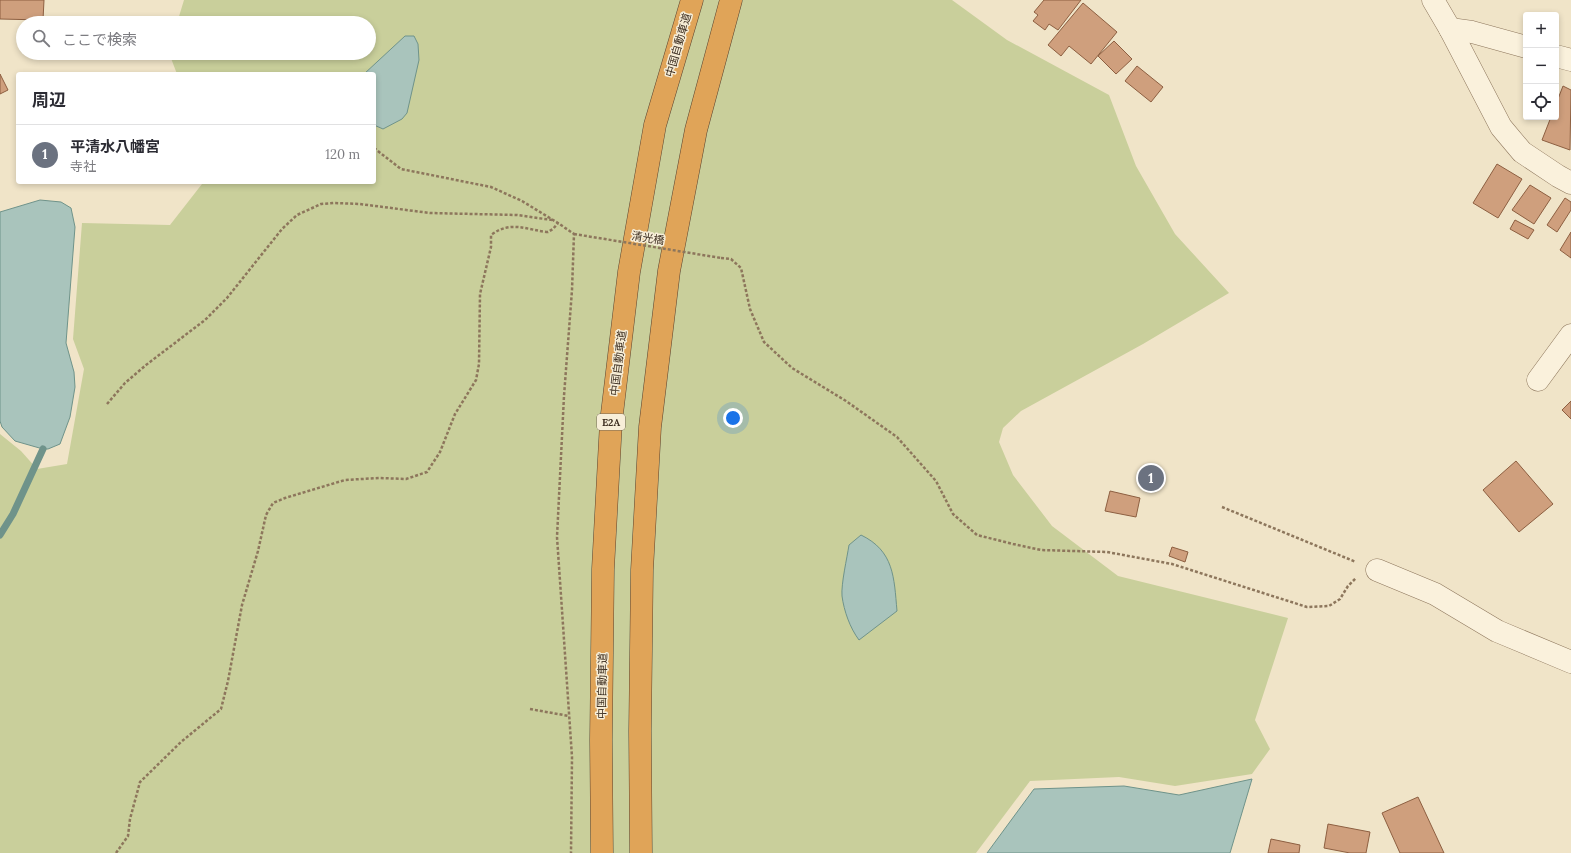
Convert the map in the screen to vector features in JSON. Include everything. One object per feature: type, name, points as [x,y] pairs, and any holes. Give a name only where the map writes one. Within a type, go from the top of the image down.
[{"type":"highway","name":"中国自動車道","points":[[602,853],[601,740],[603,569],[611,422],[628,272],[655,125],[692,0]]},
{"type":"highway","points":[[641,853],[640,731],[642,570],[650,427],[670,263],[696,130],[731,0]]},
{"type":"street","points":[[1432,0],[1450,29],[1500,126],[1522,152],[1571,183]]},
{"type":"street","points":[[1450,29],[1472,32],[1523,46]]},
{"type":"street","points":[[1559,57],[1571,60]]},
{"type":"street","points":[[1538,380],[1571,335]]},
{"type":"street","points":[[1377,570],[1435,594],[1497,631],[1571,662]]},
{"type":"path","points":[[376,150],[401,169],[491,187],[522,201],[574,234],[572,290],[564,396],[558,537],[572,757],[571,853]]},
{"type":"path","points":[[107,404],[125,383],[205,320],[227,298],[282,229],[297,215],[321,204],[347,204],[430,213],[518,215],[554,221]]},
{"type":"path","points":[[116,853],[128,836],[130,819],[140,782],[181,742],[221,709],[228,681],[242,605],[258,551],[266,515],[273,503],[345,480],[379,478],[406,479],[427,472],[440,452],[455,414],[476,380],[479,364],[480,294],[491,247],[491,235],[500,229],[512,226],[548,232],[558,223]]},
{"type":"path","name":"清光橋","points":[[574,234],[731,259],[740,268],[750,309],[764,342],[792,368],[846,401],[897,437],[936,481],[953,514],[977,534],[1041,550],[1107,552],[1172,564],[1307,607],[1329,606],[1340,599],[1348,586],[1359,576],[1377,570]]},
{"type":"path","points":[[1222,507],[1377,570]]},
{"type":"path","points":[[530,709],[569,716]]},
{"type":"green space","points":[[184,0],[952,0],[1007,40],[1109,95],[1136,166],[1175,234],[1229,293],[1143,344],[1021,411],[1003,428],[999,442],[1013,475],[1052,526],[1118,576],[1288,618],[1255,720],[1270,749],[1252,774],[1175,786],[1119,777],[1030,781],[976,853],[0,853],[0,434],[21,451],[37,469],[67,464],[84,369],[73,339],[82,223],[170,225],[202,184],[376,184],[376,72],[176,72],[172,60],[376,60],[376,16],[179,16]]},
{"type":"water","points":[[405,36],[414,36],[418,44],[419,60],[407,113],[402,119],[383,129],[376,126],[376,72],[366,72]]},
{"type":"water","points":[[40,200],[61,202],[71,208],[75,227],[66,343],[74,372],[75,387],[70,417],[60,444],[48,449],[15,441],[2,427],[0,421],[0,212]]},
{"type":"water","points":[[861,535],[872,541],[886,557],[893,576],[897,611],[859,640],[848,619],[843,602],[842,591],[849,545]]},
{"type":"water","points":[[1252,779],[1230,853],[987,853],[1034,789],[1124,786],[1179,795]]},
{"type":"building","points":[[0,0],[44,0],[43,16],[16,16],[16,19],[0,19]]},
{"type":"building","points":[[1044,0],[1081,0],[1058,30],[1049,24],[1045,30],[1033,21],[1038,15],[1034,12]]},
{"type":"building","points":[[1083,3],[1117,32],[1091,64],[1069,46],[1061,56],[1048,45]]},
{"type":"building","points":[[1114,41],[1132,59],[1116,74],[1098,56]]},
{"type":"building","points":[[1137,66],[1163,87],[1151,102],[1125,81]]},
{"type":"building","points":[[0,74],[8,90],[0,94]]},
{"type":"building","points":[[1563,86],[1571,90],[1570,150],[1542,140],[1550,120],[1559,120],[1559,96]]},
{"type":"building","points":[[1497,164],[1522,179],[1498,218],[1473,203]]},
{"type":"building","points":[[1530,185],[1551,198],[1534,224],[1512,210]]},
{"type":"building","points":[[1565,198],[1571,202],[1571,210],[1557,232],[1547,225]]},
{"type":"building","points":[[1515,220],[1534,230],[1528,239],[1510,229]]},
{"type":"building","points":[[1571,232],[1571,258],[1560,250]]},
{"type":"building","points":[[1571,401],[1571,419],[1562,410]]},
{"type":"building","points":[[1516,461],[1553,504],[1519,532],[1483,490]]},
{"type":"building","points":[[1110,491],[1140,498],[1136,517],[1105,511]]},
{"type":"building","points":[[1172,547],[1188,552],[1185,562],[1169,556]]},
{"type":"building","points":[[1418,797],[1444,853],[1400,853],[1382,813]]},
{"type":"building","points":[[1328,824],[1370,832],[1366,853],[1350,853],[1324,848]]},
{"type":"building","points":[[1271,839],[1300,845],[1299,853],[1268,853]]},
{"type":"waterway","points":[[0,535],[13,514],[43,449]]},
{"type":"place","name":"平清水八幡宮","points":[[1151,478]]}]
